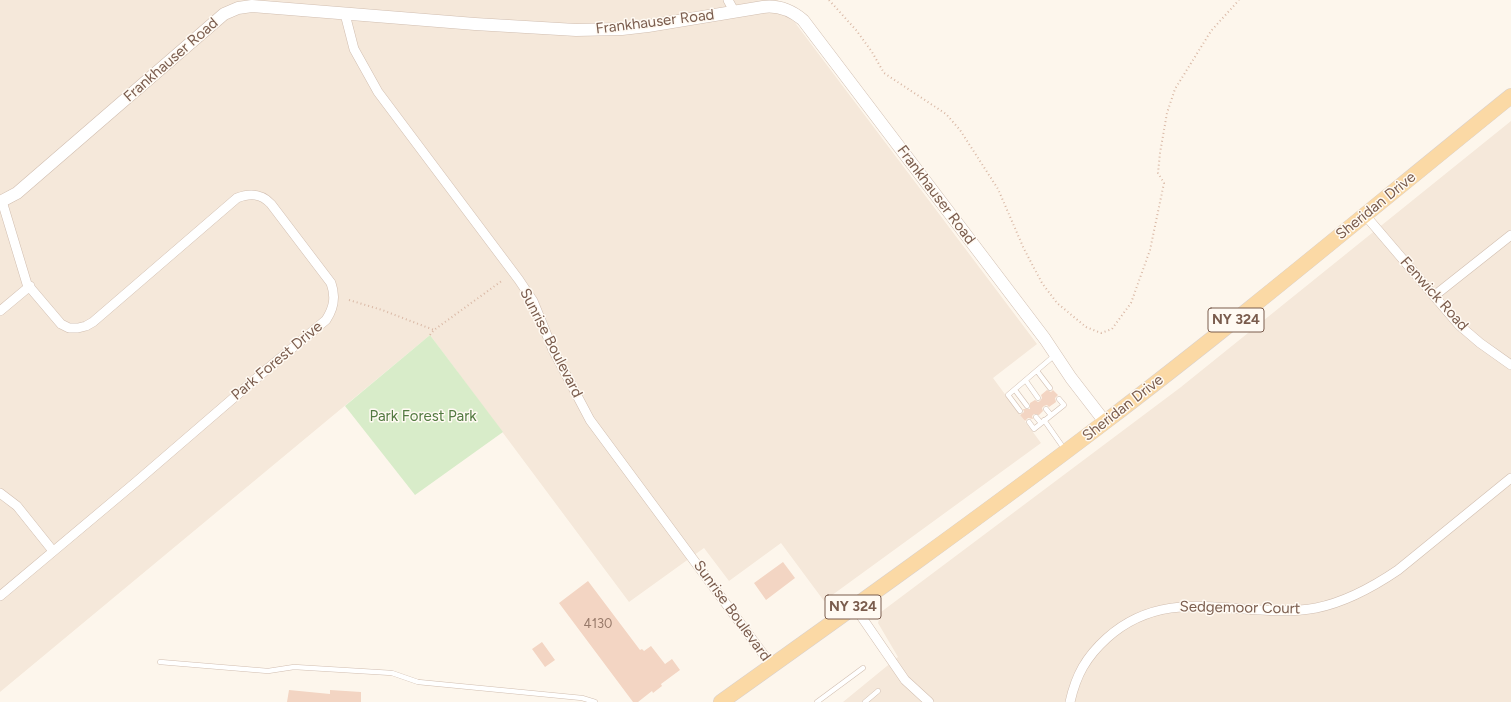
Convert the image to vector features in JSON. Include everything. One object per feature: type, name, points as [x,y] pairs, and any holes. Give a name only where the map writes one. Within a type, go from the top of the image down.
[{"type":"main road","name":"Sheridan Drive","points":[[721,702],[1006,497],[1066,452],[1222,331],[1511,96]]},
{"type":"street","points":[[728,0],[734,12]]},
{"type":"street","name":"Frankhauser Road","points":[[1,202],[17,193],[224,14],[242,7],[264,4],[345,14],[576,30],[622,29],[648,26],[774,6],[788,10],[803,20],[1056,354],[1071,378],[1105,422]]},
{"type":"street","name":"Sunrise Boulevard","points":[[345,14],[354,49],[378,92],[499,252],[533,301],[556,356],[590,420],[772,666]]},
{"type":"street","name":"Park Forest Drive","points":[[0,596],[326,320],[331,312],[334,300],[334,292],[331,283],[271,204],[261,196],[253,194],[238,198],[164,262],[86,326],[69,328],[61,324],[27,284],[1,202]]},
{"type":"street","name":"Fenwick Road","points":[[1365,215],[1459,325],[1480,343],[1511,365]]},
{"type":"street","points":[[1434,296],[1511,235]]},
{"type":"street","points":[[0,311],[30,286]]},
{"type":"street","name":"Sedgemoor Court","points":[[1070,702],[1078,674],[1094,650],[1112,634],[1142,615],[1169,608],[1201,606],[1289,611],[1316,608],[1338,602],[1379,583],[1398,570],[1511,478]]},
{"type":"street","points":[[0,493],[17,506],[54,551]]},
{"type":"street","points":[[854,606],[906,680],[929,702]]},
{"type":"lane","points":[[1020,411],[1008,395],[1056,354]]},
{"type":"lane","points":[[1037,371],[1050,388]]},
{"type":"lane","points":[[1026,381],[1038,398]]},
{"type":"lane","points":[[1015,390],[1027,406]]},
{"type":"lane","points":[[1029,422],[1034,429],[1064,405],[1059,399]]},
{"type":"lane","points":[[1046,409],[1050,415]]},
{"type":"lane","points":[[1036,417],[1042,422],[1066,452]]},
{"type":"lane","points":[[160,662],[268,671],[294,667],[392,673],[418,682],[582,698],[594,702]]},
{"type":"lane","points":[[818,702],[863,668]]},
{"type":"lane","points":[[865,702],[878,691]]},
{"type":"path","points":[[829,0],[856,30],[872,52],[884,73],[946,114],[960,130],[998,189],[1024,249],[1042,283],[1058,303],[1086,327],[1101,333],[1112,329],[1131,303],[1150,250],[1164,183],[1158,173],[1160,153],[1167,113],[1175,88],[1211,31],[1239,0]]},
{"type":"path","points":[[430,335],[434,330],[503,280]]},
{"type":"path","points":[[349,300],[382,310],[434,330]]},
{"type":"shaded area","points":[[0,0],[778,0],[1037,344],[993,378],[1041,443],[824,601],[781,543],[729,581],[704,548],[629,602],[430,335],[0,692]]},
{"type":"shaded area","points":[[1511,121],[1511,702],[843,702],[898,657],[878,623],[881,612],[1181,387]]},
{"type":"green space","name":"Park Forest Park","points":[[430,335],[503,432],[415,495],[345,406]]},
{"type":"building","points":[[1047,390],[1051,392],[1053,390],[1058,395],[1055,398],[1056,402],[1049,407],[1047,405],[1044,406],[1042,408],[1043,411],[1039,415],[1034,414],[1032,416],[1033,419],[1028,418],[1025,421],[1020,415],[1024,412],[1023,409],[1030,409],[1030,403],[1035,400],[1038,402],[1040,401],[1042,398],[1041,395]]},
{"type":"building","points":[[783,562],[795,578],[766,600],[754,583]]},
{"type":"building","points":[[588,581],[640,650],[642,649],[644,651],[651,646],[665,664],[672,659],[680,670],[661,684],[662,686],[653,693],[652,691],[638,702],[633,702],[559,603]]},
{"type":"building","points":[[542,642],[555,660],[545,667],[532,649]]},
{"type":"building","points":[[289,690],[330,694],[330,690],[361,692],[361,702],[287,702]]}]
